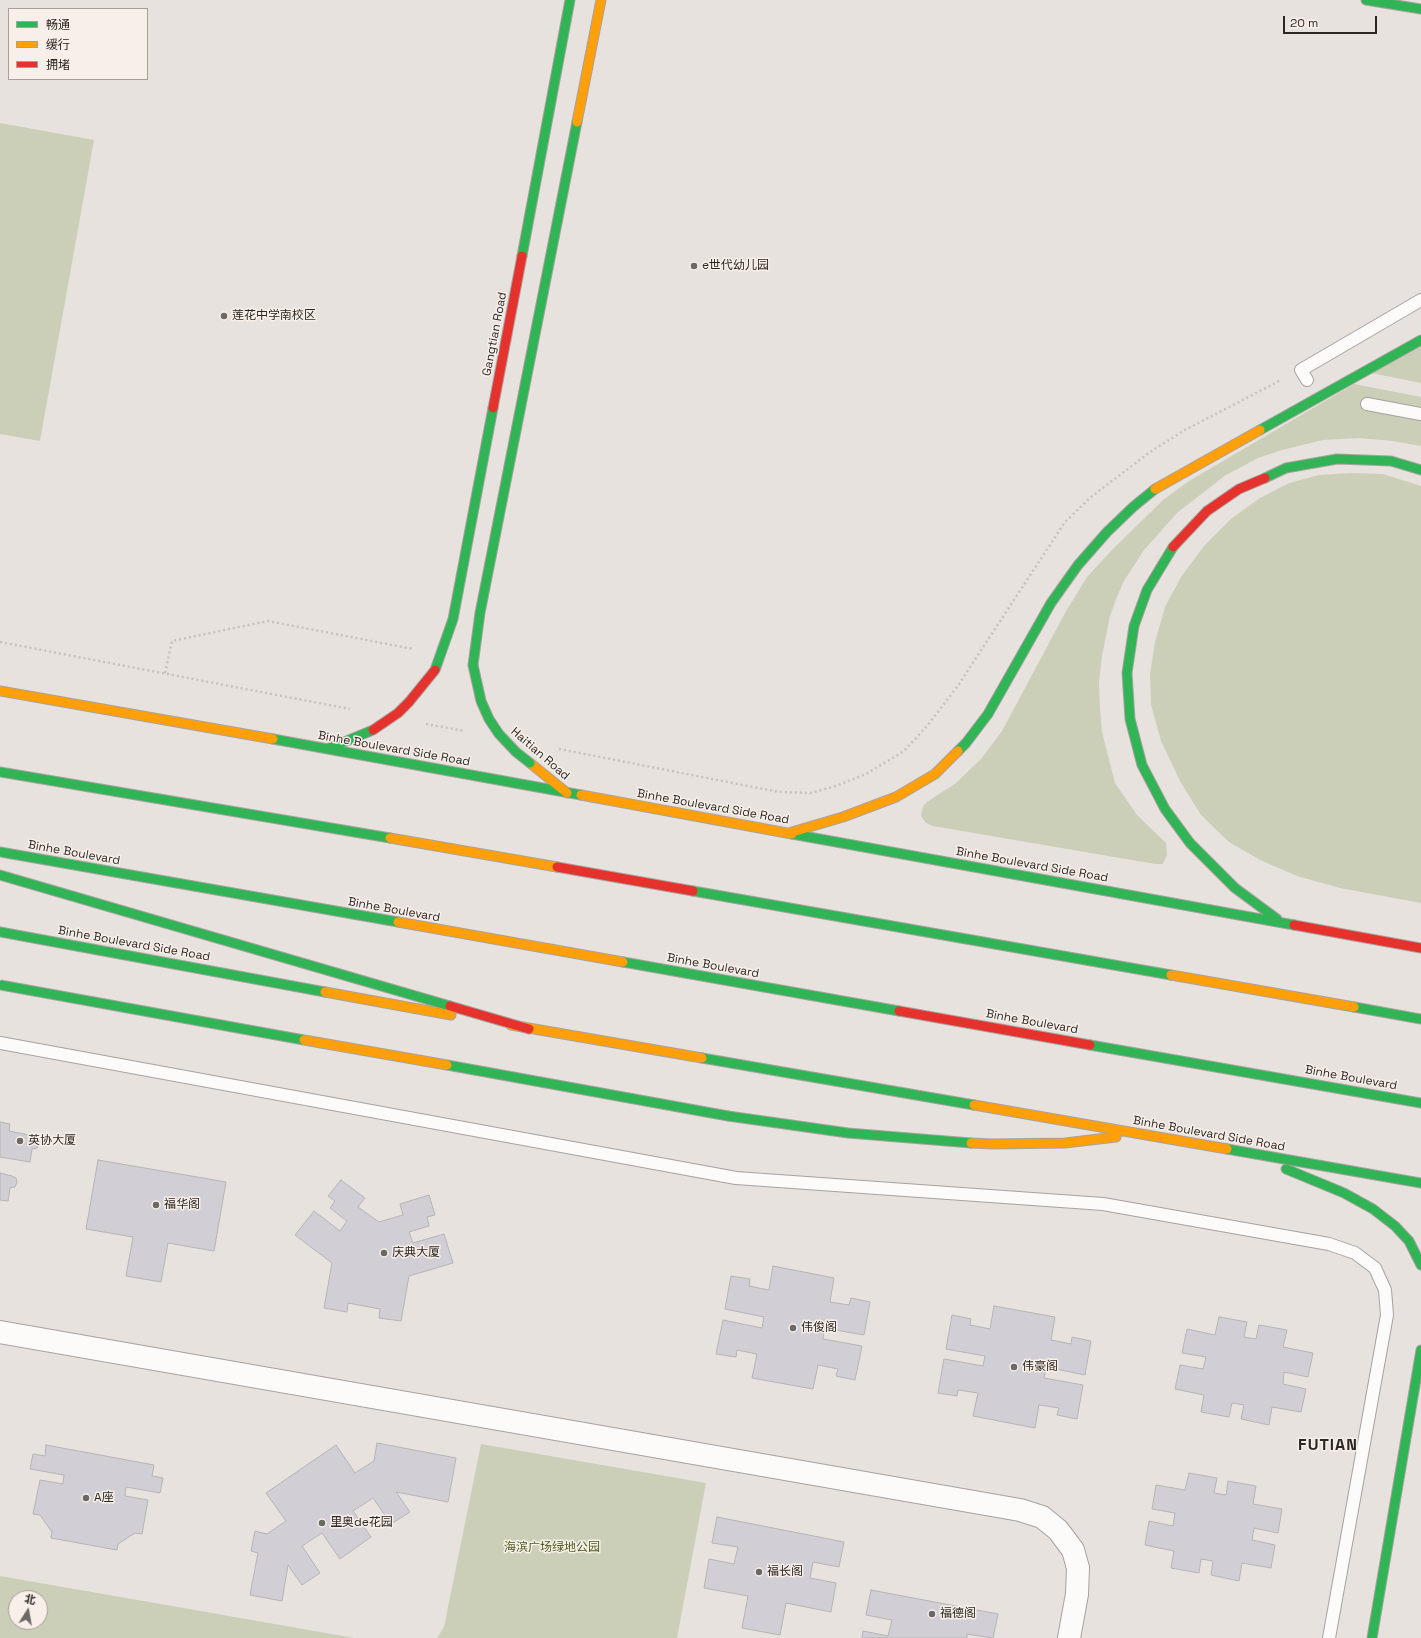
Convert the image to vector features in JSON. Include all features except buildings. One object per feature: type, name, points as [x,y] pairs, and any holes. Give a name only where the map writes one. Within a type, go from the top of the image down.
[{"type":"main road","name":"Gangtian Road","points":[[327,749],[373,730],[398,713],[409,702],[434,670],[453,619],[570,0]]},
{"type":"main road","name":"Haitian Road","points":[[567,793],[516,752],[499,734],[481,701],[473,665],[486,586],[601,0]]},
{"type":"main road","points":[[1366,0],[1421,9]]},
{"type":"main road","points":[[787,833],[843,817],[896,797],[935,774],[966,743],[988,714],[1051,603],[1078,565],[1107,532],[1159,486],[1421,340]]},
{"type":"main road","points":[[1281,922],[1236,888],[1190,844],[1165,809],[1142,765],[1130,719],[1127,673],[1134,626],[1147,590],[1172,549],[1207,511],[1239,489],[1286,468],[1337,459],[1391,461],[1421,470]]},
{"type":"main road","name":"Binhe Boulevard Side Road","points":[[0,691],[1421,948]]},
{"type":"main road","points":[[0,772],[315,825],[1421,1019]]},
{"type":"main road","name":"Binhe Boulevard","points":[[0,852],[1421,1103]]},
{"type":"main road","points":[[0,875],[529,1029]]},
{"type":"main road","name":"Binhe Boulevard Side Road","points":[[0,932],[529,1029],[1421,1183]]},
{"type":"main road","points":[[0,985],[728,1116],[848,1133],[992,1144],[1065,1143],[1140,1134]]},
{"type":"main road","points":[[1254,1154],[1344,1193],[1373,1209],[1395,1226],[1409,1241],[1421,1265]]},
{"type":"main road","points":[[1372,1638],[1421,1350]]},
{"type":"street","points":[[0,1332],[1020,1510],[1042,1516],[1058,1530],[1073,1550],[1078,1568],[1077,1594],[1069,1638]]},
{"type":"lane","points":[[1304,375],[1421,300]]},
{"type":"lane","points":[[1366,404],[1421,414]]},
{"type":"lane","points":[[0,1043],[736,1178],[1103,1204],[1329,1244],[1355,1253],[1375,1268],[1385,1290],[1387,1315],[1329,1638]]},
{"type":"path","points":[[554,748],[779,792],[810,793],[836,786],[866,774],[904,751],[927,726],[957,687],[1065,522],[1091,496],[1150,452],[1185,430],[1304,375]]},
{"type":"path","points":[[166,673],[172,641],[268,621],[441,654]]},
{"type":"path","points":[[0,642],[352,709]]},
{"type":"path","points":[[422,723],[468,732]]},
{"type":"green space","points":[[0,123],[94,140],[40,441],[0,434]]},
{"type":"green space","points":[[1421,344],[1421,383],[1371,373]]},
{"type":"green space","points":[[1354,384],[1421,397],[1421,446],[1392,441],[1359,438],[1323,440],[1282,450],[1258,458],[1226,475],[1178,512],[1144,550],[1124,581],[1116,599],[1110,616],[1102,656],[1099,682],[1102,732],[1115,783],[1137,815],[1166,843],[1167,855],[1163,864],[1155,864],[933,826],[926,823],[921,816],[923,806],[956,783],[981,759],[1002,731],[1065,613],[1087,577],[1113,549],[1163,500],[1189,481]]},
{"type":"green space","points":[[1351,473],[1383,474],[1421,486],[1421,903],[1340,888],[1297,876],[1260,860],[1229,842],[1201,815],[1180,781],[1161,741],[1151,705],[1150,674],[1155,642],[1165,607],[1181,577],[1204,546],[1232,518],[1260,498],[1289,483],[1319,475]]},
{"type":"green space","name":"海滨广场绿地公园","points":[[481,1444],[706,1483],[677,1638],[437,1638],[444,1627]]},
{"type":"green space","points":[[0,1576],[354,1638],[0,1638]]},
{"type":"traffic: fast","points":[[522,256],[570,0]]},
{"type":"traffic: fast","points":[[1366,0],[1421,9]]},
{"type":"traffic: fast","points":[[473,665],[480,613],[577,122]]},
{"type":"traffic: fast","points":[[1260,430],[1421,340]]},
{"type":"traffic: fast","points":[[435,670],[453,619],[493,408]]},
{"type":"traffic: fast","points":[[1265,478],[1286,468],[1337,459],[1391,461],[1421,470]]},
{"type":"traffic: fast","points":[[958,751],[988,714],[1051,603],[1078,565],[1107,532],[1133,507],[1155,489]]},
{"type":"traffic: fast","points":[[1173,547],[1147,590],[1134,626],[1127,673],[1130,719],[1142,765],[1165,809],[1190,843],[1235,888],[1277,919]]},
{"type":"traffic: fast","points":[[473,665],[481,701],[489,719],[499,734],[516,752],[530,763]]},
{"type":"traffic: fast","points":[[327,749],[373,730]]},
{"type":"traffic: fast","points":[[273,739],[581,795]]},
{"type":"traffic: fast","points":[[0,772],[390,838]]},
{"type":"traffic: fast","points":[[792,834],[1294,925]]},
{"type":"traffic: fast","points":[[0,852],[398,922]]},
{"type":"traffic: fast","points":[[0,875],[450,1006]]},
{"type":"traffic: fast","points":[[693,891],[1171,975]]},
{"type":"traffic: fast","points":[[0,932],[325,992]]},
{"type":"traffic: fast","points":[[623,962],[899,1011]]},
{"type":"traffic: fast","points":[[0,985],[304,1040]]},
{"type":"traffic: fast","points":[[1354,1007],[1421,1019]]},
{"type":"traffic: fast","points":[[1090,1045],[1421,1103]]},
{"type":"traffic: fast","points":[[702,1058],[974,1105]]},
{"type":"traffic: fast","points":[[447,1065],[728,1116]]},
{"type":"traffic: fast","points":[[728,1116],[848,1133],[971,1143]]},
{"type":"traffic: fast","points":[[1227,1149],[1421,1183]]},
{"type":"traffic: fast","points":[[1286,1169],[1344,1193],[1373,1209],[1395,1226],[1409,1241],[1421,1265]]},
{"type":"traffic: fast","points":[[1372,1638],[1421,1350]]},
{"type":"traffic: slow","points":[[577,122],[601,0]]},
{"type":"traffic: slow","points":[[1155,489],[1260,430]]},
{"type":"traffic: slow","points":[[0,691],[273,739]]},
{"type":"traffic: slow","points":[[792,832],[843,817],[896,797],[935,774],[958,751]]},
{"type":"traffic: slow","points":[[530,763],[567,793]]},
{"type":"traffic: slow","points":[[581,795],[792,834]]},
{"type":"traffic: slow","points":[[390,838],[557,867]]},
{"type":"traffic: slow","points":[[398,922],[623,962]]},
{"type":"traffic: slow","points":[[1171,975],[1354,1007]]},
{"type":"traffic: slow","points":[[325,992],[451,1015]]},
{"type":"traffic: slow","points":[[511,1025],[702,1058]]},
{"type":"traffic: slow","points":[[304,1040],[447,1065]]},
{"type":"traffic: slow","points":[[974,1105],[1227,1149]]},
{"type":"traffic: slow","points":[[971,1143],[1065,1143],[1116,1137]]},
{"type":"traffic: jam","points":[[493,408],[522,256]]},
{"type":"traffic: jam","points":[[1173,547],[1207,511],[1239,489],[1265,478]]},
{"type":"traffic: jam","points":[[373,730],[398,713],[435,670]]},
{"type":"traffic: jam","points":[[557,867],[693,891]]},
{"type":"traffic: jam","points":[[1294,925],[1421,948]]},
{"type":"traffic: jam","points":[[450,1006],[529,1029]]},
{"type":"traffic: jam","points":[[899,1011],[1090,1045]]},
{"type":"place","name":"e世代幼儿园","points":[[694,266]]},
{"type":"place","name":"莲花中学南校区","points":[[224,316]]},
{"type":"place","name":"英协大厦","points":[[20,1141]]},
{"type":"place","name":"福华阁","points":[[156,1205]]},
{"type":"place","name":"庆典大厦","points":[[384,1253]]},
{"type":"place","name":"伟俊阁","points":[[793,1328]]},
{"type":"place","name":"伟豪阁","points":[[1014,1367]]},
{"type":"place","name":"A座","points":[[86,1498]]},
{"type":"place","name":"里奥de花园","points":[[322,1523]]},
{"type":"place","name":"福长阁","points":[[759,1572]]},
{"type":"place","name":"福德阁","points":[[932,1614]]},
{"type":"district","name":"FUTIAN","points":[[1328,1446]]}]
